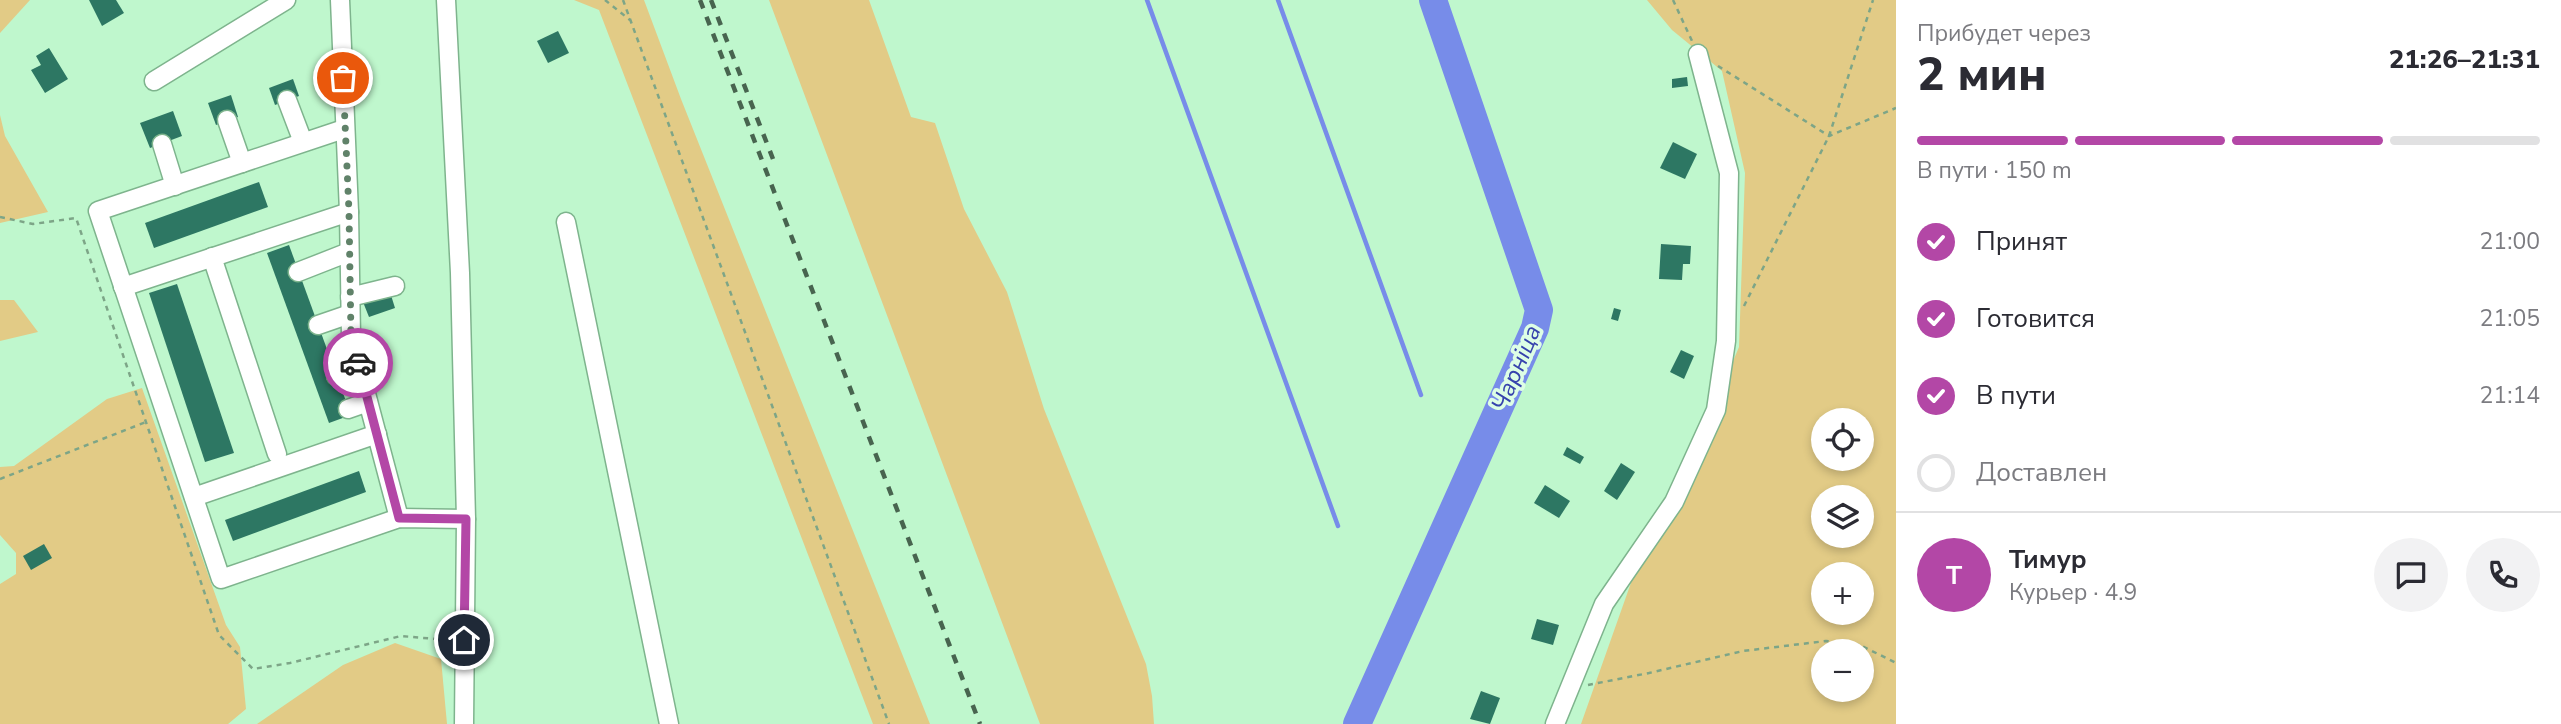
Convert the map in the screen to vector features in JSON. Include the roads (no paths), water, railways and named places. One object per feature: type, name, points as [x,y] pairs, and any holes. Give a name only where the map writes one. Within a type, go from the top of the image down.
[{"type":"street","points":[[154,81],[286,0]]},
{"type":"street","points":[[340,0],[351,337],[399,518]]},
{"type":"street","points":[[446,0],[460,273],[466,519],[464,724]]},
{"type":"street","points":[[1555,724],[1604,604],[1674,502],[1716,410],[1726,341],[1729,173],[1698,54]]},
{"type":"street","points":[[287,100],[303,142]]},
{"type":"street","points":[[227,120],[242,163]]},
{"type":"street","points":[[344,129],[98,211],[221,579],[399,518],[466,519]]},
{"type":"street","points":[[162,144],[175,186]]},
{"type":"street","points":[[123,287],[349,212]]},
{"type":"street","points":[[566,222],[669,724]]},
{"type":"street","points":[[299,272],[349,252]]},
{"type":"street","points":[[212,257],[277,454]]},
{"type":"street","points":[[318,325],[350,306],[395,286]]},
{"type":"street","points":[[336,376],[359,368]]},
{"type":"street","points":[[348,409],[368,402]]},
{"type":"street","points":[[194,498],[377,434]]},
{"type":"waterway","points":[[1147,0],[1338,526]]},
{"type":"waterway","points":[[1278,0],[1421,395]]},
{"type":"waterway","name":"Чарніца","points":[[1357,724],[1535,328],[1539,310],[1433,0]]},
{"type":"railway","points":[[700,0],[980,724]]},
{"type":"railway","points":[[711,0],[773,159]]}]
